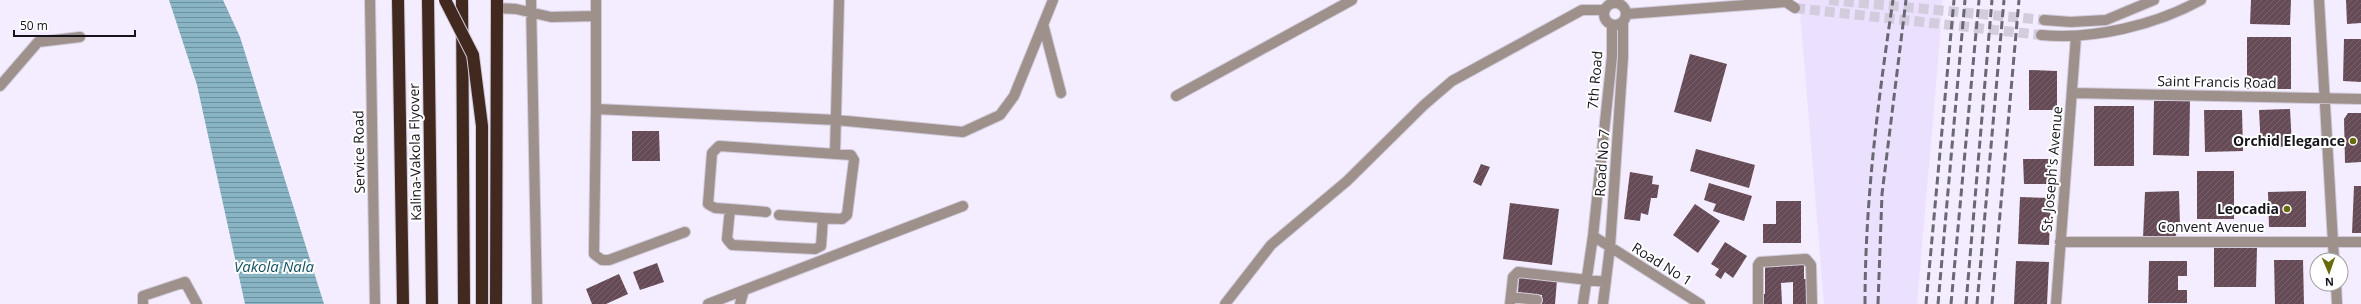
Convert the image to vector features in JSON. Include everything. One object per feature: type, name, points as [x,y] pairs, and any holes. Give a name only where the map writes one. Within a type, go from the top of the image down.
[{"type":"highway","points":[[398,0],[404,304]]},
{"type":"highway","name":"Kalina-Vakola Flyover","points":[[428,0],[432,304]]},
{"type":"highway","points":[[445,0],[473,55],[482,126],[482,304]]},
{"type":"highway","points":[[462,0],[464,304]]},
{"type":"highway","points":[[496,304],[498,4]]},
{"type":"street","name":"Service Road","points":[[370,0],[374,304]]},
{"type":"street","points":[[531,0],[537,304]]},
{"type":"street","points":[[596,0],[594,254],[602,260],[609,260],[685,232]]},
{"type":"street","points":[[835,153],[839,0]]},
{"type":"street","points":[[596,109],[836,120],[963,132],[977,127],[1000,115],[1014,96],[1053,0]]},
{"type":"street","points":[[1176,96],[1352,0]]},
{"type":"street","points":[[2044,20],[2071,22],[2106,20],[2154,0]]},
{"type":"street","points":[[2041,35],[2065,37],[2109,32],[2155,19],[2201,0]]},
{"type":"street","points":[[2319,0],[2333,252]]},
{"type":"street","points":[[1225,304],[1271,246],[1347,181],[1424,105],[1452,81],[1582,10],[1613,3],[1621,4],[1627,14]]},
{"type":"street","points":[[1627,14],[1790,3]]},
{"type":"street","points":[[498,4],[551,17],[596,16]]},
{"type":"street","points":[[1604,5],[1606,21],[1612,25],[1622,24],[1627,14]]},
{"type":"street","points":[[1043,24],[1061,93]]},
{"type":"street","name":"Road No 7","points":[[1603,304],[1610,247],[1623,58],[1622,24]]},
{"type":"street","name":"7th Road","points":[[1583,304],[1593,236],[1612,56],[1612,25]]},
{"type":"street","name":"St. Joseph's Avenue","points":[[2056,304],[2073,94],[2076,36]]},
{"type":"street","points":[[0,86],[38,42],[80,37]]},
{"type":"street","name":"Saint Francis Road","points":[[2073,94],[2361,99]]},
{"type":"street","points":[[766,212],[715,208],[708,204],[712,152],[719,146],[851,155],[854,160],[847,215],[842,219],[779,215]]},
{"type":"street","points":[[708,304],[963,206]]},
{"type":"street","points":[[730,209],[727,239],[732,245],[815,249],[821,246],[823,218]]},
{"type":"street","name":"Road No 1","points":[[1593,236],[1700,304]]},
{"type":"street","name":"Convent Avenue","points":[[2060,242],[2361,242]]},
{"type":"street","points":[[1758,304],[1758,265],[1760,262],[1806,259],[1811,265],[1812,304]]},
{"type":"street","points":[[1537,300],[1510,300],[1513,277],[1518,272],[1606,282]]},
{"type":"street","points":[[143,304],[143,296],[186,282],[197,304]]},
{"type":"street","points":[[740,304],[744,290]]},
{"type":"street","points":[[2336,292],[2337,304]]},
{"type":"shaded area","points":[[1799,0],[1942,0],[1940,39],[1917,304],[1824,304]]},
{"type":"water","name":"Vakola Nala","points":[[169,0],[223,0],[240,37],[324,304],[245,304],[197,85]]},
{"type":"building","points":[[2251,0],[2291,0],[2290,25],[2250,24]]},
{"type":"building","points":[[2346,0],[2361,0],[2361,23],[2347,24]]},
{"type":"building","points":[[2247,37],[2291,37],[2291,89],[2247,89]]},
{"type":"building","points":[[2344,39],[2361,39],[2361,82],[2343,81]]},
{"type":"building","points":[[1690,54],[1727,64],[1711,122],[1674,112]]},
{"type":"building","points":[[2029,70],[2057,71],[2057,110],[2029,110]]},
{"type":"building","points":[[2154,101],[2190,101],[2189,156],[2153,155]]},
{"type":"building","points":[[2094,106],[2134,106],[2134,166],[2094,166]]},
{"type":"building","points":[[2290,109],[2292,146],[2261,148],[2259,110]]},
{"type":"building","points":[[2204,110],[2242,110],[2243,151],[2205,152]]},
{"type":"building","name":"Orchid Elegance","points":[[2348,113],[2361,113],[2361,162],[2345,163],[2344,119]]},
{"type":"building","points":[[632,131],[659,131],[660,161],[632,161]]},
{"type":"building","points":[[1696,149],[1755,165],[1749,188],[1690,171]]},
{"type":"building","points":[[2023,159],[2051,159],[2052,184],[2024,184]]},
{"type":"building","points":[[1481,164],[1490,167],[1481,186],[1473,182]]},
{"type":"building","points":[[2197,171],[2234,171],[2234,219],[2197,219]]},
{"type":"building","points":[[1630,172],[1653,176],[1652,184],[1659,185],[1657,198],[1651,198],[1648,215],[1641,213],[1640,221],[1624,219]]},
{"type":"building","points":[[1709,183],[1752,196],[1744,221],[1713,211],[1716,204],[1704,200]]},
{"type":"building","points":[[2354,186],[2361,186],[2361,233],[2352,233]]},
{"type":"building","points":[[2179,191],[2180,225],[2174,240],[2143,238],[2145,192]]},
{"type":"building","name":"Leocadia","points":[[2306,191],[2306,227],[2269,227],[2268,192]]},
{"type":"building","points":[[2020,197],[2051,198],[2049,245],[2018,244]]},
{"type":"building","points":[[1776,201],[1801,201],[1801,243],[1763,243],[1763,224],[1776,224]]},
{"type":"building","points":[[1510,203],[1559,209],[1552,265],[1503,259]]},
{"type":"building","points":[[1695,204],[1720,221],[1698,253],[1673,235]]},
{"type":"building","points":[[1725,242],[1747,256],[1733,278],[1725,272],[1721,279],[1715,275],[1719,269],[1711,264]]},
{"type":"building","points":[[2214,247],[2257,248],[2256,287],[2214,287]]},
{"type":"building","points":[[2274,260],[2303,260],[2304,304],[2275,304]]},
{"type":"building","points":[[2016,261],[2049,262],[2047,304],[2014,304]]},
{"type":"building","points":[[2149,261],[2187,261],[2187,276],[2178,276],[2178,290],[2187,290],[2187,303],[2148,303]]},
{"type":"building","points":[[1765,262],[1804,262],[1804,279],[1807,279],[1807,304],[1793,304],[1793,282],[1781,283],[1782,304],[1762,304],[1762,294],[1765,294]]},
{"type":"building","points":[[657,263],[664,282],[640,290],[633,272]]},
{"type":"building","points":[[619,274],[628,294],[606,304],[592,304],[586,289]]},
{"type":"building","points":[[1519,277],[1557,280],[1555,304],[1542,304],[1542,295],[1518,293]]},
{"type":"tunnel","points":[[1829,0],[2044,20]]},
{"type":"tunnel","points":[[1795,8],[2041,35]]},
{"type":"railway","points":[[1865,304],[1867,227],[1873,151],[1893,0]]},
{"type":"railway","points":[[1878,304],[1882,194],[1906,0]]},
{"type":"railway","points":[[1926,304],[1954,0]]},
{"type":"railway","points":[[1938,304],[1965,0]]},
{"type":"railway","points":[[1951,304],[1979,0]]},
{"type":"railway","points":[[1966,304],[1992,0]]},
{"type":"railway","points":[[1977,304],[2004,0]]},
{"type":"railway","points":[[1992,304],[2019,0]]},
{"type":"place","name":"Orchid Elegance","points":[[2353,141]]},
{"type":"place","name":"Leocadia","points":[[2287,209]]}]
